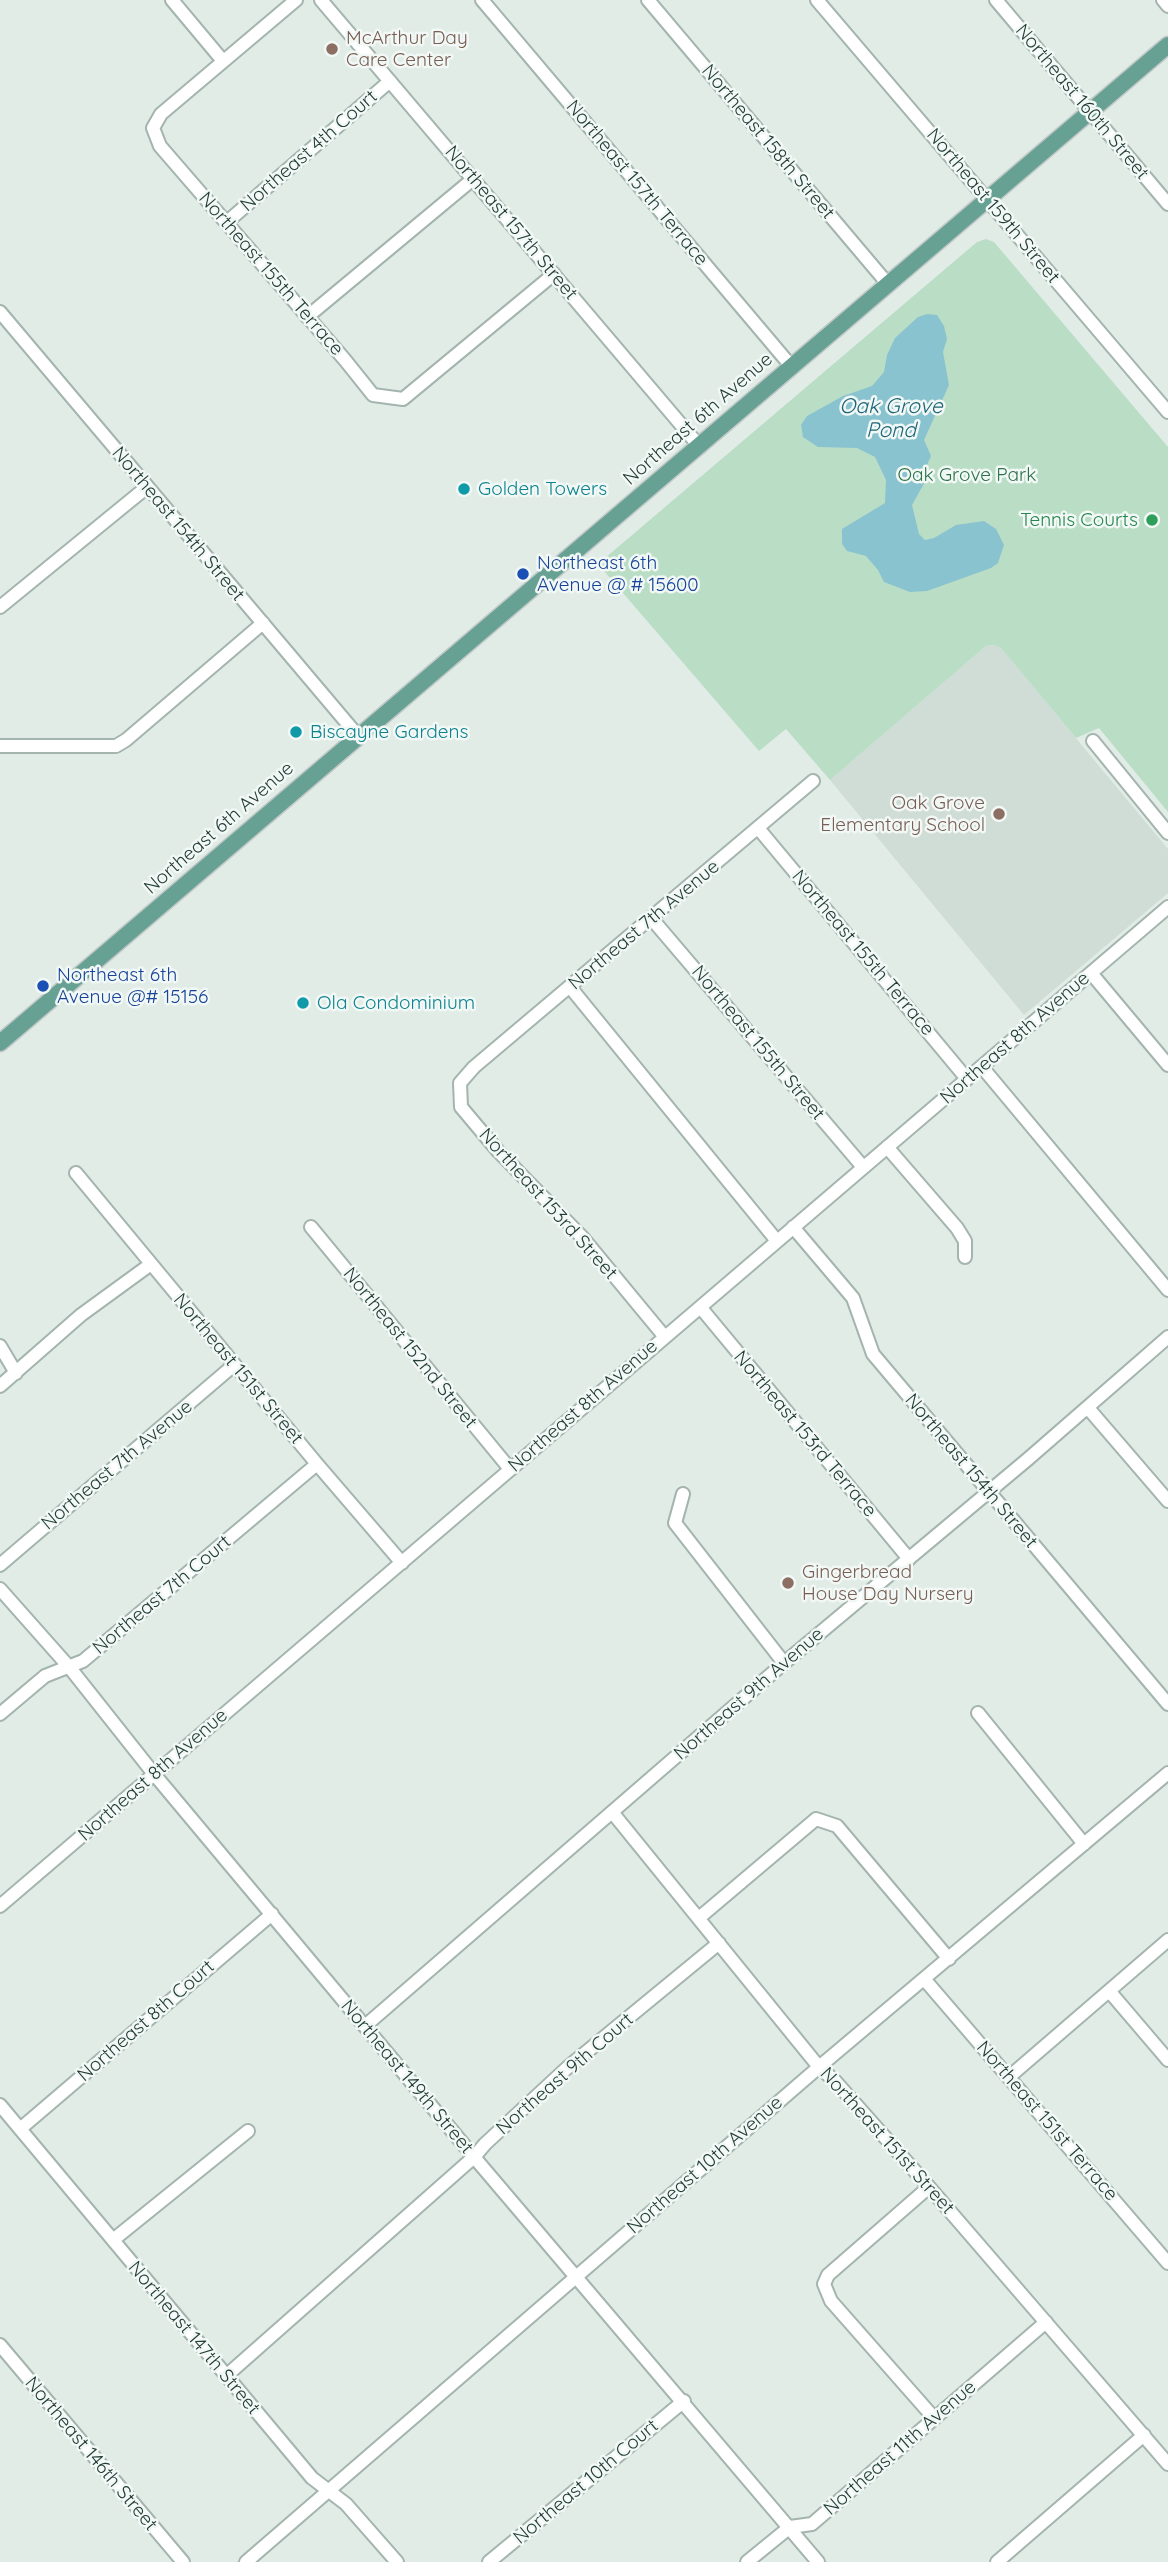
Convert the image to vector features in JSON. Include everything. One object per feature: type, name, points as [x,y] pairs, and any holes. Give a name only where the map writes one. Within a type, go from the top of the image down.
[{"type":"main road","name":"Northeast 6th Avenue","points":[[0,1043],[1168,45]]},
{"type":"street","points":[[172,0],[223,61],[296,0]]},
{"type":"street","name":"Northeast 157th Street","points":[[321,0],[700,447]]},
{"type":"street","name":"Northeast 157th Terrace","points":[[482,0],[792,366]]},
{"type":"street","name":"Northeast 158th Street","points":[[648,0],[887,283]]},
{"type":"street","name":"Northeast 159th Street","points":[[817,0],[1168,412]]},
{"type":"street","name":"Northeast 160th Street","points":[[996,0],[1168,204]]},
{"type":"street","points":[[1163,0],[1168,6]]},
{"type":"street","name":"Northeast 155th Terrace","points":[[223,61],[161,114],[153,128],[160,146],[345,359],[373,395],[403,399],[554,274]]},
{"type":"street","name":"Northeast 4th Court","points":[[227,222],[390,81]]},
{"type":"street","points":[[307,317],[473,179]]},
{"type":"street","name":"Northeast 154th Street","points":[[0,312],[358,736]]},
{"type":"street","points":[[0,607],[147,487]]},
{"type":"street","points":[[0,746],[116,746],[127,740],[262,623]]},
{"type":"street","points":[[1093,741],[1168,833]]},
{"type":"street","name":"Northeast 7th Avenue","points":[[474,1067],[813,781]]},
{"type":"street","name":"Northeast 155th Terrace","points":[[758,828],[968,1079]]},
{"type":"street","name":"Northeast 8th Avenue","points":[[0,1906],[1168,907]]},
{"type":"street","name":"Northeast 155th Street","points":[[652,919],[863,1167]]},
{"type":"street","points":[[1091,972],[1168,1065]]},
{"type":"street","points":[[570,987],[776,1241]]},
{"type":"street","points":[[982,1066],[1168,1290]]},
{"type":"street","name":"Northeast 153rd Street","points":[[474,1067],[460,1083],[461,1107],[498,1151],[583,1238],[664,1336]]},
{"type":"street","points":[[887,1147],[957,1228],[965,1241],[965,1257]]},
{"type":"street","name":"Northeast 151st Street","points":[[76,1173],[402,1563]]},
{"type":"street","name":"Northeast 152nd Street","points":[[311,1227],[510,1469]]},
{"type":"street","name":"Northeast 154th Street","points":[[793,1227],[853,1298],[873,1353],[1168,1704]]},
{"type":"street","points":[[0,1386],[81,1315],[150,1264]]},
{"type":"street","name":"Northeast 153rd Terrace","points":[[701,1308],[909,1559]]},
{"type":"street","name":"Northeast 9th Avenue","points":[[365,2026],[784,1663],[1088,1408],[1168,1337]]},
{"type":"street","points":[[0,1346],[16,1373]]},
{"type":"street","name":"Northeast 7th Avenue","points":[[0,1565],[234,1365]]},
{"type":"street","points":[[1088,1408],[1168,1501]]},
{"type":"street","name":"Northeast 7th Court","points":[[0,1714],[45,1676],[83,1661],[317,1464]]},
{"type":"street","points":[[683,1494],[675,1523],[784,1663]]},
{"type":"street","name":"Northeast 149th Street","points":[[0,1589],[69,1668],[154,1774],[474,2157],[818,2562]]},
{"type":"street","points":[[978,1713],[1084,1844]]},
{"type":"street","name":"Northeast 10th Avenue","points":[[246,2562],[819,2067],[1168,1773]]},
{"type":"street","name":"Northeast 151st Street","points":[[612,1812],[700,1917],[819,2067],[835,2081],[929,2187],[1168,2463]]},
{"type":"street","points":[[700,1917],[816,1819],[836,1826],[949,1959]]},
{"type":"street","name":"Northeast 8th Court","points":[[20,2129],[272,1913]]},
{"type":"street","points":[[1009,2077],[1168,1940]]},
{"type":"street","name":"Northeast 9th Court","points":[[226,2376],[474,2157],[567,2068],[719,1943]]},
{"type":"street","name":"Northeast 151st Terrace","points":[[925,1980],[1168,2263]]},
{"type":"street","points":[[1110,1992],[1168,2060]]},
{"type":"street","name":"Northeast 147th Street","points":[[0,2105],[312,2478],[346,2504],[397,2562]]},
{"type":"street","points":[[113,2240],[248,2131]]},
{"type":"street","points":[[929,2187],[828,2275],[824,2284],[831,2301],[934,2418]]},
{"type":"street","name":"Northeast 11th Avenue","points":[[747,2562],[790,2527],[812,2524],[1046,2322]]},
{"type":"street","name":"Northeast 146th Street","points":[[0,2345],[183,2562]]},
{"type":"street","name":"Northeast 10th Court","points":[[489,2562],[684,2401]]},
{"type":"street","points":[[998,2562],[1144,2435]]},
{"type":"shaded area","name":"Oak Grove Elementary School","points":[[986,646],[1001,648],[1168,849],[1168,893],[1024,1015],[830,780]]},
{"type":"green space","name":"Oak Grove Park","points":[[986,239],[994,242],[1168,447],[1168,812],[1099,728],[1076,738],[1001,648],[994,645],[986,646],[830,780],[786,729],[759,751],[598,564],[977,242]]},
{"type":"water","name":"Oak Grove Pond","points":[[937,315],[944,326],[947,339],[943,352],[949,385],[924,440],[931,456],[926,480],[912,505],[919,534],[925,540],[934,538],[956,525],[984,521],[996,529],[1004,545],[998,563],[991,568],[927,591],[910,592],[884,582],[866,556],[847,551],[842,544],[842,529],[885,503],[886,480],[875,457],[857,448],[818,447],[803,437],[801,425],[807,416],[843,396],[872,386],[884,372],[887,355],[895,338],[918,317]]},
{"type":"place","name":"McArthur Day Care Center","points":[[332,49]]},
{"type":"place","name":"Golden Towers","points":[[464,489]]},
{"type":"place","name":"Tennis Courts","points":[[1152,520]]},
{"type":"place","name":"Northeast 6th Avenue @ # 15600","points":[[523,574]]},
{"type":"place","name":"Biscayne Gardens","points":[[296,732]]},
{"type":"place","name":"Oak Grove Elementary School","points":[[999,814]]},
{"type":"place","name":"Northeast 6th Avenue @# 15156","points":[[43,986]]},
{"type":"place","name":"Ola Condominium","points":[[303,1003]]},
{"type":"place","name":"Gingerbread House Day Nursery","points":[[788,1583]]}]
